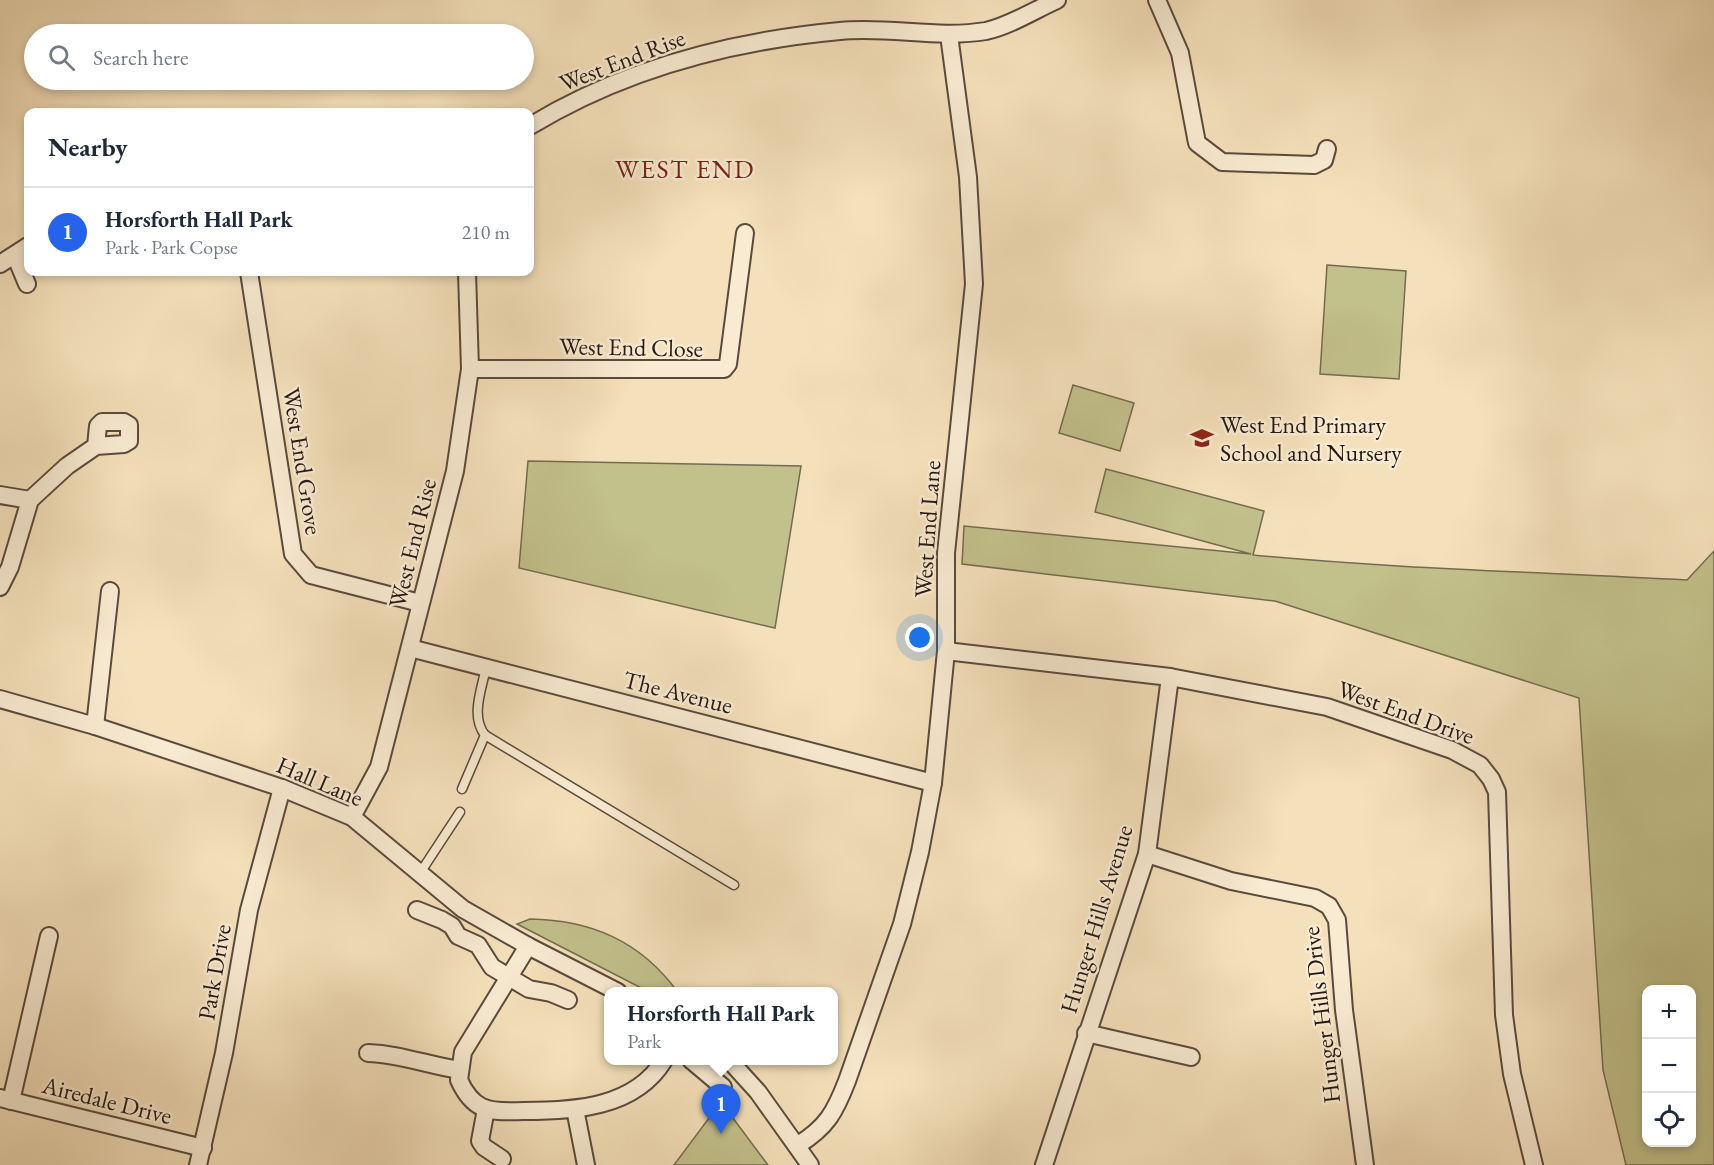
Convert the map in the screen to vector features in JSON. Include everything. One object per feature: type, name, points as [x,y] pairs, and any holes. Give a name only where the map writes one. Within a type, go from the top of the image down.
[{"type":"street","points":[[949,35],[988,30],[1057,0]]},
{"type":"street","points":[[1157,0],[1180,54],[1197,143],[1221,162],[1314,165],[1324,160],[1327,149]]},
{"type":"street","name":"West End Rise","points":[[534,124],[562,107],[654,68],[752,42],[843,31],[901,31],[949,35]]},
{"type":"street","name":"West End Lane","points":[[798,1145],[825,1125],[838,1105],[847,1081],[902,924],[920,852],[933,783],[946,651],[946,553],[974,284],[968,177],[949,35]]},
{"type":"street","name":"West End Close","points":[[470,369],[724,369],[728,364],[745,233]]},
{"type":"street","points":[[0,264],[22,251]]},
{"type":"street","points":[[26,276],[27,284]]},
{"type":"street","name":"West End Grove","points":[[250,276],[293,554],[311,575],[420,603]]},
{"type":"street","name":"West End Rise","points":[[352,817],[379,767],[455,471],[470,369],[467,276]]},
{"type":"street","points":[[0,587],[10,567],[30,500],[67,466],[96,446]]},
{"type":"street","points":[[0,495],[30,500]]},
{"type":"street","points":[[95,726],[110,591]]},
{"type":"street","name":"The Avenue","points":[[410,648],[933,783]]},
{"type":"street","name":"West End Drive","points":[[946,651],[1170,677],[1327,707],[1452,750],[1486,771],[1497,792],[1504,1015],[1512,1074],[1534,1165]]},
{"type":"street","name":"Hunger Hills Avenue","points":[[1044,1165],[1147,854],[1170,677]]},
{"type":"street","name":"Hall Lane","points":[[0,699],[95,726],[282,788],[352,817],[463,909],[528,946],[608,987]]},
{"type":"street","name":"Park Drive","points":[[198,1165],[224,1053],[249,910],[282,788]]},
{"type":"street","name":"Hunger Hills Drive","points":[[1147,854],[1230,880],[1316,898],[1329,906],[1337,920],[1344,1010],[1365,1165]]},
{"type":"street","points":[[417,910],[452,926],[458,936],[478,945],[492,967],[529,989],[551,993],[568,1000]]},
{"type":"street","points":[[5,1100],[50,936]]},
{"type":"street","points":[[528,946],[463,1052],[459,1080],[472,1101],[486,1109],[575,1109],[632,1093],[646,1083],[660,1065]]},
{"type":"street","name":"Hunger Hills Avenue","points":[[1086,1033],[1191,1057]]},
{"type":"street","points":[[368,1053],[401,1055],[425,1065],[459,1070]]},
{"type":"street","points":[[697,1065],[723,1087]]},
{"type":"street","points":[[734,1065],[758,1092],[798,1145],[810,1165]]},
{"type":"street","name":"Airedale Drive","points":[[5,1100],[203,1148]]},
{"type":"street","points":[[474,1153],[486,1109]]},
{"type":"street","points":[[575,1109],[586,1165]]},
{"type":"street","points":[[480,1135],[484,1147],[502,1159]]},
{"type":"lane","points":[[486,667],[476,717],[478,727],[485,735],[734,885]]},
{"type":"lane","points":[[462,789],[485,735]]},
{"type":"lane","points":[[420,873],[460,812]]},
{"type":"shaded area","points":[[1327,265],[1406,271],[1399,379],[1320,374]]},
{"type":"shaded area","points":[[1073,385],[1134,403],[1120,451],[1059,433]]},
{"type":"shaded area","points":[[528,461],[801,466],[775,628],[519,568]]},
{"type":"shaded area","points":[[1106,469],[1264,511],[1253,555],[1415,567],[1687,580],[1714,551],[1714,1165],[1626,1165],[1603,1070],[1579,698],[1275,601],[962,564],[964,526],[1251,554],[1095,512]]},
{"type":"shaded area","points":[[530,919],[552,920],[594,929],[630,947],[647,959],[674,987],[639,987],[517,924]]},
{"type":"shaded area","points":[[721,1102],[768,1165],[674,1165]]},
{"type":"place","name":"West End Primary School and Nursery","points":[[1202,438]]},
{"type":"place","name":"Horsforth Hall Park","points":[[721,1134]]},
{"type":"district","name":"WEST END","points":[[685,169]]}]
